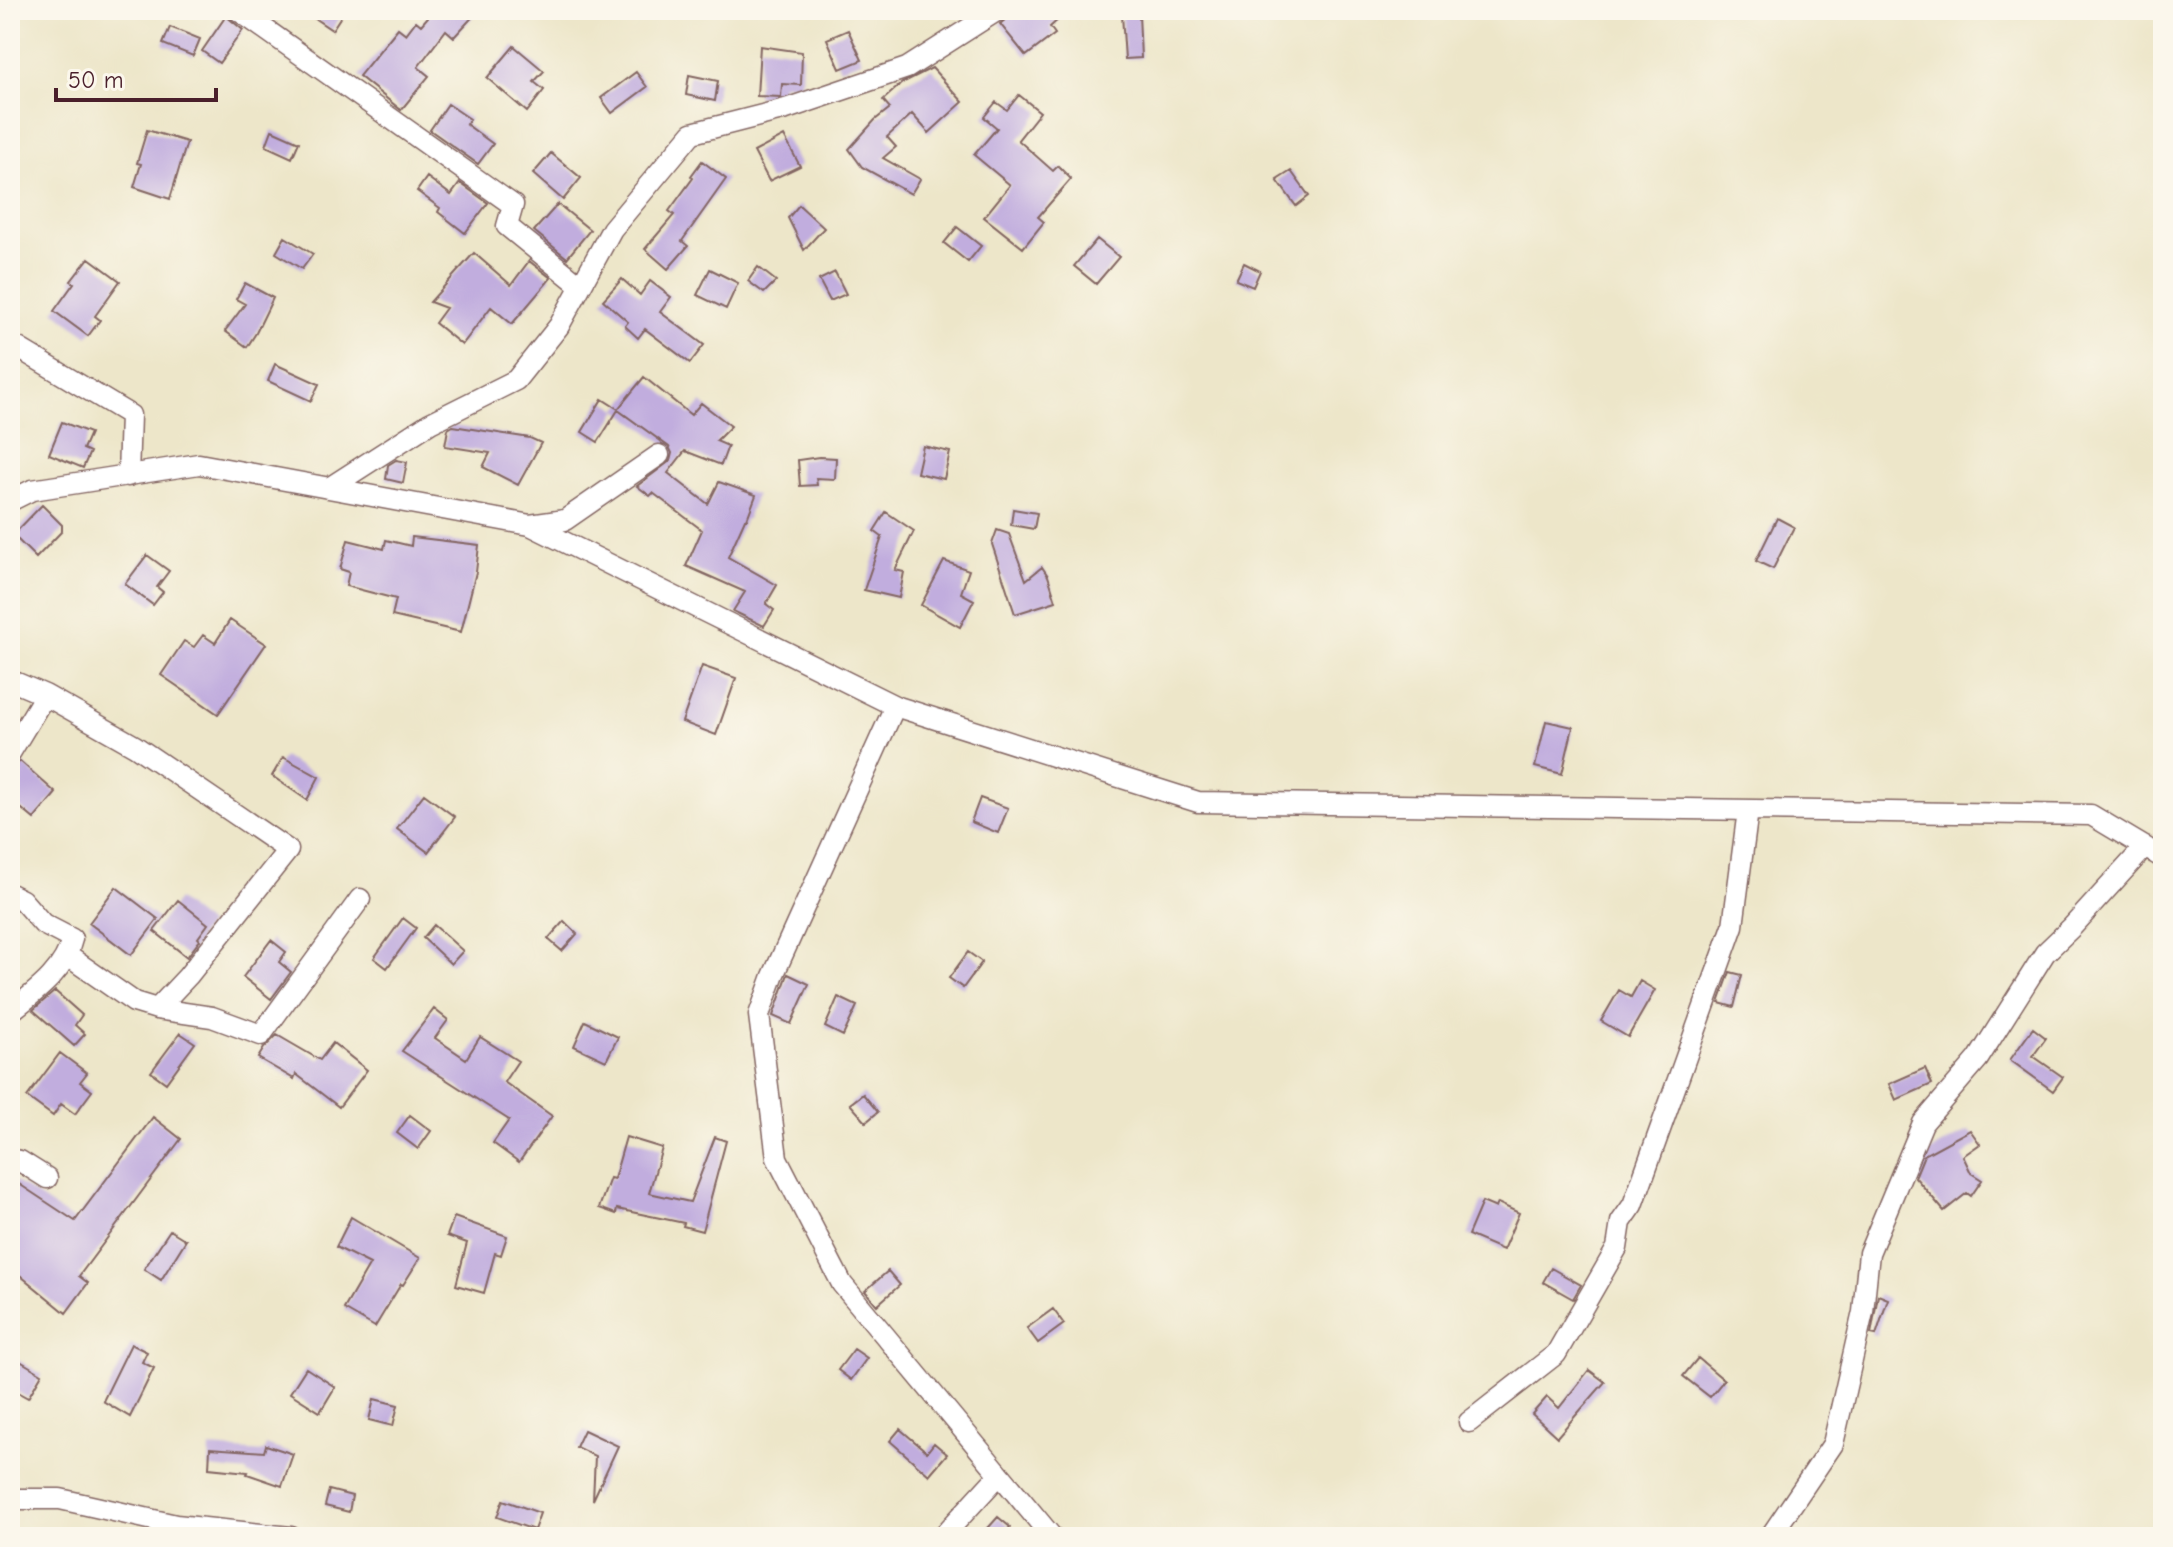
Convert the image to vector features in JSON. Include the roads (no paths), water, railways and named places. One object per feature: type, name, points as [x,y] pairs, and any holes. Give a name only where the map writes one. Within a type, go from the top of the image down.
[{"type":"street","points":[[238,10],[513,205],[507,226],[581,286]]},
{"type":"street","points":[[329,488],[430,423],[516,380],[559,326],[612,229],[692,133],[786,109],[907,68],[998,10]]},
{"type":"street","points":[[10,343],[130,415],[128,476]]},
{"type":"street","points":[[530,525],[565,520],[659,455]]},
{"type":"street","points":[[10,501],[32,490],[199,464],[530,525],[895,706],[1198,802],[2091,815],[2163,858]]},
{"type":"street","points":[[10,680],[45,695],[135,746],[288,850],[188,976],[157,1009]]},
{"type":"street","points":[[10,753],[45,695]]},
{"type":"street","points":[[895,706],[773,976],[759,1015],[777,1158],[842,1284],[998,1476],[1052,1537]]},
{"type":"street","points":[[1469,1422],[1556,1354],[1617,1248],[1621,1222],[1633,1205],[1733,926],[1748,810]]},
{"type":"street","points":[[1770,1537],[1833,1444],[1863,1312],[1869,1253],[1923,1123],[1978,1059],[2045,953],[2145,847]]},
{"type":"street","points":[[10,894],[22,900],[43,924],[72,939],[68,956],[38,990],[10,1012]]},
{"type":"street","points":[[68,956],[134,1002],[157,1009],[212,1017],[261,1035],[360,899]]},
{"type":"street","points":[[10,1159],[20,1161],[47,1178]]},
{"type":"street","points":[[942,1537],[998,1476]]},
{"type":"street","points":[[10,1499],[60,1499],[176,1525],[291,1537]]}]
